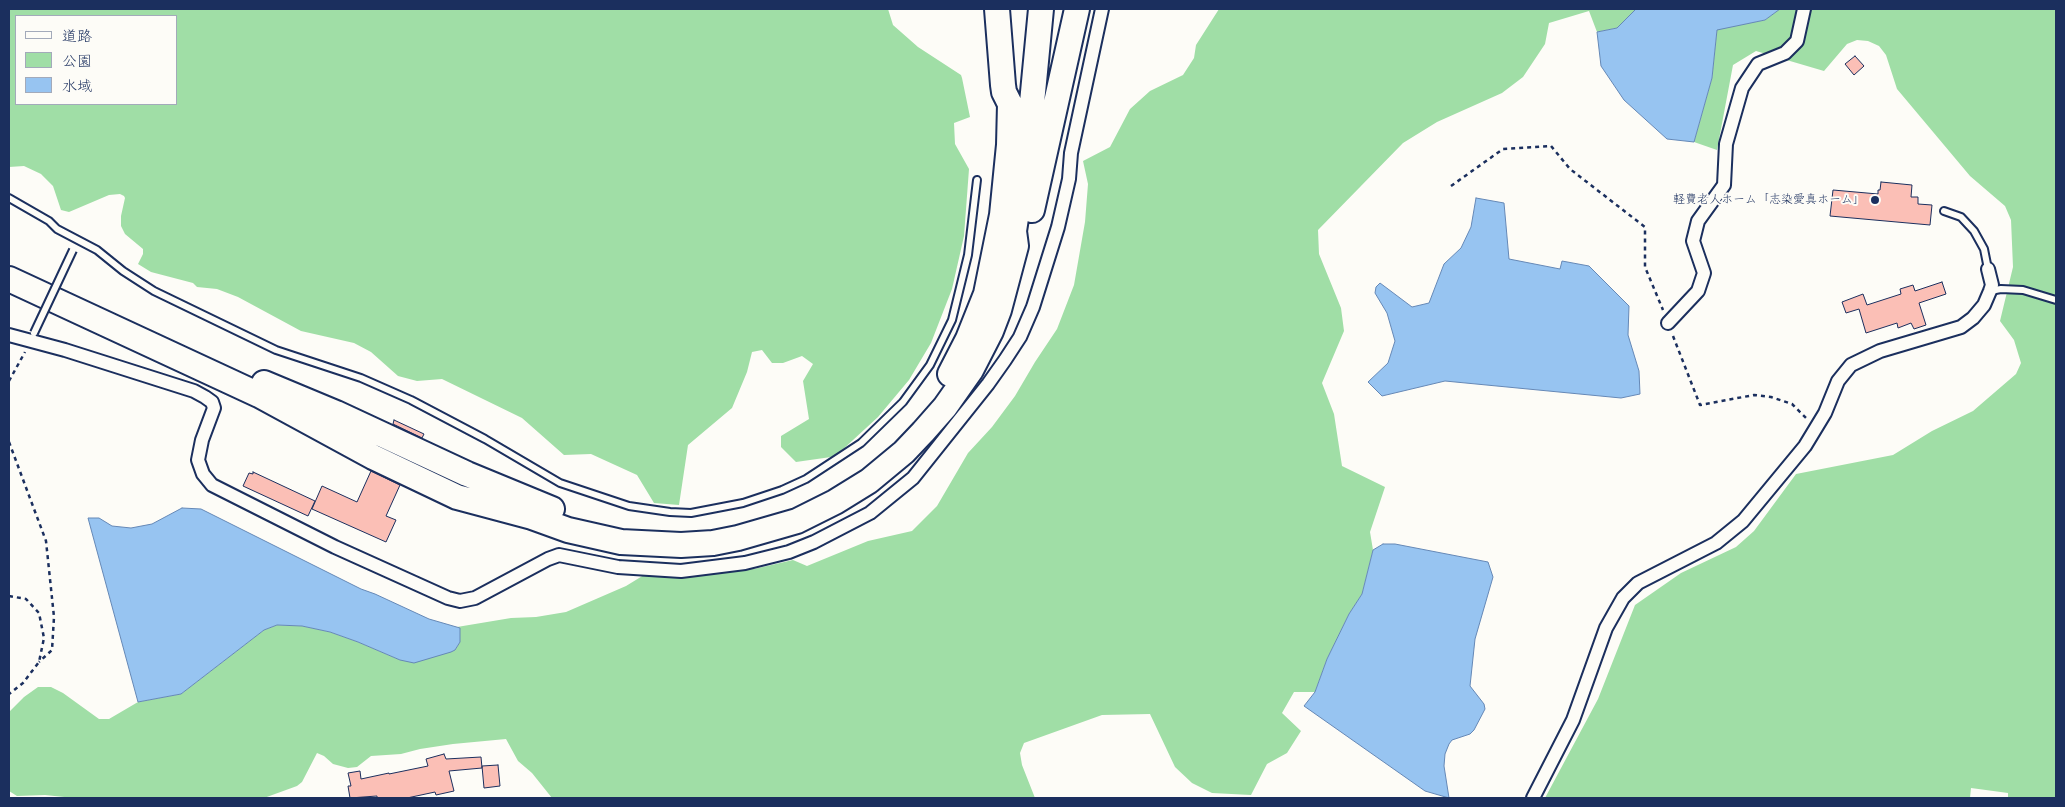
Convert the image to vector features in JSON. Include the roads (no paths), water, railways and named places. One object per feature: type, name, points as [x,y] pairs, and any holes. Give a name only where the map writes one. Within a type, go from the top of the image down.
[{"type":"highway","points":[[998,9],[1003,85],[1010,104]]},
{"type":"highway","points":[[9,265],[266,384],[336,413],[467,474],[538,504],[586,520],[630,529],[681,531],[717,528],[761,518],[812,498],[840,483],[878,456],[904,433],[942,387],[968,339],[979,314],[991,274],[1004,197],[1010,104],[1020,84],[1028,9]]},
{"type":"highway","points":[[9,279],[259,395],[373,457],[457,497],[603,539],[637,544],[681,545],[713,543],[738,538],[797,521],[856,490],[900,456],[938,416],[971,370],[991,331],[999,310],[1016,246],[1014,231],[1029,134],[1041,9]]},
{"type":"highway","points":[[1016,246],[1026,233],[1077,9]]},
{"type":"street","points":[[9,335],[32,337],[65,350],[194,391],[205,397],[212,402],[214,408],[199,448],[198,460],[203,474],[212,485],[335,547],[448,598],[460,600],[475,598],[559,555],[618,567],[681,571],[745,563],[789,552],[829,535],[870,513],[913,478],[1000,368],[1020,337],[1033,307],[1058,227],[1069,179],[1073,143],[1102,9]]},
{"type":"street","points":[[1668,323],[1698,291],[1704,273],[1693,241],[1698,221],[1724,185],[1726,144],[1742,88],[1758,64],[1784,53],[1797,42],[1804,9]]},
{"type":"street","points":[[1533,798],[1573,720],[1606,628],[1623,598],[1638,583],[1716,543],[1743,521],[1805,446],[1826,413],[1838,381],[1851,365],[1880,352],[1961,327],[1973,318],[1984,305],[1992,285],[1988,269]]},
{"type":"lane","points":[[9,198],[49,220],[57,229],[97,250],[123,271],[154,291],[276,350],[361,378],[411,400],[485,439],[560,483],[629,506],[691,513],[744,503],[782,490],[806,479],[862,444],[903,402],[930,365],[952,320],[968,255],[977,180]]},
{"type":"lane","points":[[1944,211],[1961,217],[1974,231],[1984,249],[1988,269]]},
{"type":"lane","points":[[32,337],[78,240]]},
{"type":"lane","points":[[1990,291],[2024,290],[2056,300]]},
{"type":"water","points":[[1636,9],[1780,9],[1765,20],[1717,30],[1712,78],[1694,142],[1667,139],[1624,100],[1601,66],[1597,32],[1617,28]]},
{"type":"water","points":[[1476,198],[1504,203],[1509,259],[1560,269],[1562,261],[1589,266],[1629,306],[1628,335],[1639,371],[1640,394],[1621,398],[1445,381],[1382,396],[1368,382],[1388,363],[1395,341],[1387,313],[1375,293],[1376,287],[1380,283],[1412,307],[1429,303],[1444,264],[1461,248],[1471,227]]},
{"type":"water","points":[[182,508],[201,509],[361,589],[429,619],[460,628],[460,642],[455,650],[451,652],[414,663],[400,660],[330,632],[302,626],[277,625],[264,630],[181,694],[138,702],[88,518],[99,518],[112,526],[131,528],[152,524]]},
{"type":"water","points":[[1383,544],[1395,544],[1488,562],[1493,577],[1475,639],[1470,686],[1484,704],[1485,709],[1470,734],[1452,740],[1449,744],[1445,754],[1444,766],[1449,798],[1425,791],[1304,706],[1315,692],[1327,659],[1349,614],[1362,594],[1373,550]]},
{"type":"place","name":"軽費老人ホーム「志染愛真ホーム」","points":[[1875,200]]}]
